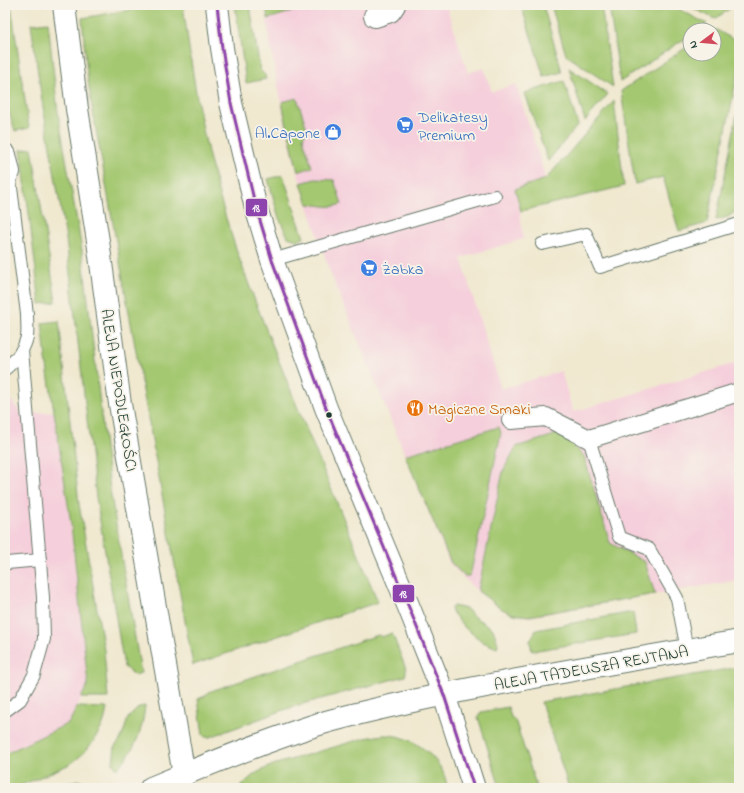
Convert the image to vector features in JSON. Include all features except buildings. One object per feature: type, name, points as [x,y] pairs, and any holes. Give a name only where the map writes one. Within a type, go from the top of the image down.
[{"type":"street","name":"ALEJA NIEPODLEGŁOŚCI","points":[[64,5],[77,109],[98,241],[120,404],[185,781]]},
{"type":"street","points":[[217,5],[222,48],[232,103],[255,204],[272,260],[326,408],[444,694],[474,788]]},
{"type":"street","points":[[375,16],[390,11],[394,5]]},
{"type":"street","points":[[511,420],[546,417],[589,439],[739,392]]},
{"type":"street","name":"ALEJA TADEUSZA REJTANA","points":[[185,781],[280,737],[320,724],[376,709],[525,678],[739,641]]},
{"type":"street","points":[[151,788],[185,781]]},
{"type":"lane","points":[[5,369],[14,362],[22,350],[27,337],[27,314],[6,167]]},
{"type":"lane","points":[[272,260],[495,196]]},
{"type":"lane","points":[[542,244],[586,234],[600,267],[739,224]]},
{"type":"lane","points":[[5,711],[20,700],[34,675],[44,639],[43,597],[22,350]]},
{"type":"lane","points":[[589,439],[618,537],[649,549],[677,598],[687,650]]},
{"type":"lane","points":[[7,563],[40,560]]},
{"type":"shaded area","points":[[314,5],[446,5],[468,73],[484,68],[492,92],[516,84],[545,179],[515,189],[520,211],[523,239],[461,258],[501,389],[561,371],[573,412],[739,362],[739,580],[529,617],[512,614],[502,609],[478,592],[450,564],[331,274],[294,160],[284,117],[267,20]]},
{"type":"shaded area","points":[[5,400],[11,401],[22,414],[54,412],[70,524],[88,684],[69,723],[5,753]]},
{"type":"green space","points":[[5,5],[11,5],[29,128],[15,131],[5,99]]},
{"type":"green space","points":[[158,5],[183,5],[192,70],[204,134],[220,198],[233,240],[285,376],[378,602],[193,665],[92,107],[87,74],[82,18]]},
{"type":"green space","points":[[235,5],[250,5],[260,70],[265,75],[266,79],[246,83]]},
{"type":"green space","points":[[266,5],[313,5],[268,19]]},
{"type":"green space","points":[[521,5],[543,5],[562,72],[544,77]]},
{"type":"green space","points":[[551,5],[601,5],[613,87],[566,55]]},
{"type":"green space","points":[[609,5],[671,5],[703,22],[682,22],[682,40],[620,82]]},
{"type":"green space","points":[[687,5],[735,5],[715,19]]},
{"type":"green space","points":[[48,22],[58,113],[82,250],[110,489],[141,673],[135,675],[124,667],[96,497],[66,239],[42,101],[31,24]]},
{"type":"green space","points":[[722,33],[739,43],[739,67],[707,223],[679,231],[663,177],[635,184],[621,91],[682,50],[682,62],[722,62]]},
{"type":"green space","points":[[569,68],[608,94],[585,121]]},
{"type":"green space","points":[[564,81],[578,125],[548,161],[525,93]]},
{"type":"green space","points":[[297,98],[307,129],[303,138],[312,167],[298,172],[282,102]]},
{"type":"green space","points":[[614,101],[624,186],[521,211],[515,189],[546,179]]},
{"type":"green space","points":[[739,104],[739,209],[728,217],[716,220]]},
{"type":"green space","points":[[32,148],[56,302],[40,304],[21,150]]},
{"type":"green space","points":[[283,175],[304,238],[297,240],[288,237],[279,218],[268,179]]},
{"type":"green space","points":[[315,179],[334,180],[342,204],[329,206],[308,204],[301,183]]},
{"type":"green space","points":[[59,321],[79,504],[104,650],[108,698],[81,698],[88,684],[71,524],[42,323]]},
{"type":"green space","points":[[499,427],[501,433],[471,572],[469,576],[464,576],[451,563],[405,455]]},
{"type":"green space","points":[[561,433],[584,456],[610,543],[645,562],[655,594],[529,616],[513,614],[502,609],[478,591],[503,471],[516,447]]},
{"type":"green space","points":[[453,606],[467,609],[473,616],[493,629],[498,644],[497,648],[483,642],[464,627],[452,612],[451,608]]},
{"type":"green space","points":[[633,612],[636,634],[532,651],[530,641],[536,630]]},
{"type":"green space","points":[[392,633],[406,669],[405,676],[295,706],[210,737],[205,737],[203,735],[198,699],[205,696],[208,692],[378,635],[382,637]]},
{"type":"green space","points":[[739,667],[739,788],[569,788],[541,702]]},
{"type":"green space","points":[[145,706],[142,725],[137,740],[129,755],[117,769],[113,763],[115,746],[123,734],[128,718],[139,707]]},
{"type":"green space","points":[[77,707],[107,708],[103,724],[97,736],[88,748],[74,762],[68,765],[15,788],[5,788],[5,754],[69,723]]},
{"type":"green space","points":[[508,707],[511,717],[515,720],[537,788],[500,788],[478,717],[481,712]]},
{"type":"green space","points":[[383,735],[401,737],[424,749],[437,762],[442,770],[448,788],[239,788],[258,772],[273,765],[365,738]]},
{"type":"green space","points":[[77,780],[86,783],[88,788],[57,788]]},
{"type":"transit line","name":"18","points":[[217,5],[231,103],[255,204],[272,260],[326,408],[444,695],[474,788]]},
{"type":"place","name":"Delikatesy Premium","points":[[405,125]]},
{"type":"place","name":"Al.Capone","points":[[333,132]]},
{"type":"place","name":"Żabka","points":[[369,268]]},
{"type":"place","name":"Magiczne Smaki","points":[[415,408]]}]
